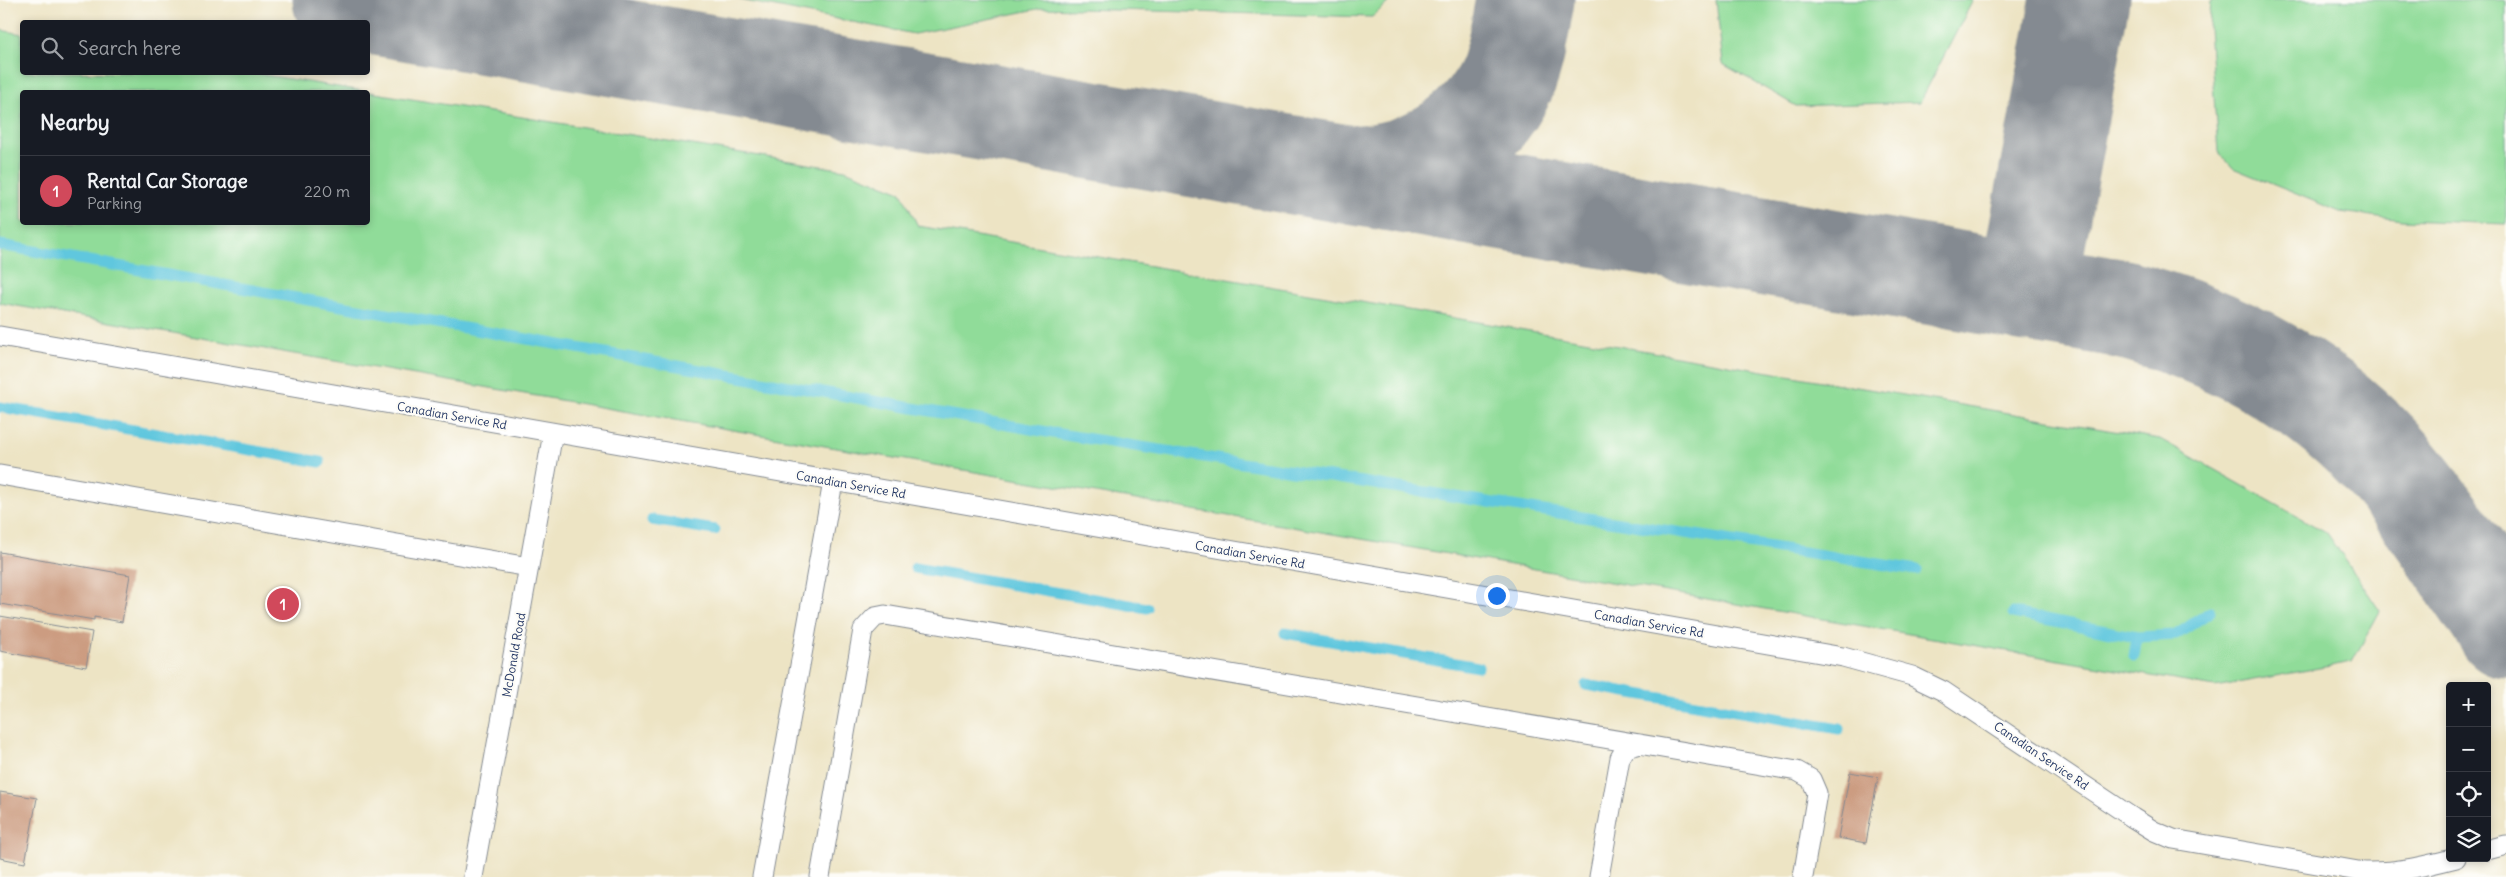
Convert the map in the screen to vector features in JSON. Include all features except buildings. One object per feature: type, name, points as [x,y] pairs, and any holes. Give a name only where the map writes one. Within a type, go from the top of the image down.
[{"type":"lane","name":"Canadian Service Rd","points":[[0,336],[1843,657],[1912,676],[1943,691],[2133,818],[2154,831],[2173,839],[2364,872],[2414,869],[2446,861]]},
{"type":"lane","name":"McDonald Road","points":[[473,877],[553,433]]},
{"type":"lane","points":[[0,475],[529,567]]},
{"type":"lane","points":[[762,877],[833,482]]},
{"type":"lane","points":[[820,877],[863,630],[875,617],[884,615],[1797,771],[1805,774],[1815,785],[1817,793],[1804,877]]},
{"type":"lane","points":[[1599,877],[1620,758],[1626,748],[1640,744]]},
{"type":"lane","points":[[2491,849],[2506,845]]},
{"type":"green space","points":[[740,0],[1391,0],[1372,17],[1042,8],[914,34]]},
{"type":"green space","points":[[1716,0],[1973,0],[1920,102],[1796,106],[1723,64]]},
{"type":"green space","points":[[2211,0],[2506,0],[2506,224],[2403,220],[2340,212],[2233,168],[2218,151],[2209,28]]},
{"type":"green space","points":[[0,30],[20,34],[20,75],[265,75],[357,90],[20,90],[20,225],[370,225],[370,92],[845,170],[901,192],[918,226],[2160,439],[2327,533],[2380,611],[2352,662],[2215,687],[0,303]]},
{"type":"waterway","points":[[0,245],[1053,433],[1917,570]]},
{"type":"waterway","points":[[0,407],[320,462]]},
{"type":"waterway","points":[[652,520],[715,530]]},
{"type":"waterway","points":[[915,568],[1147,608]]},
{"type":"waterway","points":[[2013,613],[2137,637],[2176,635],[2210,612]]},
{"type":"waterway","points":[[1285,633],[1478,667]]},
{"type":"waterway","points":[[2134,656],[2137,637]]},
{"type":"waterway","points":[[1586,685],[1839,729]]},
{"type":"taxiway","points":[[342,0],[2118,308],[2196,333],[2234,349],[2303,389],[2335,413],[2366,440],[2394,471],[2452,548],[2506,628]]},
{"type":"taxiway","points":[[1347,174],[1372,173],[1396,169],[1420,161],[1442,150],[1462,136],[1480,119],[1495,100],[1507,78],[1516,49],[1525,0]]},
{"type":"taxiway","points":[[2027,293],[2080,0]]},
{"type":"place","name":"Rental Car Storage","points":[[283,604]]}]
